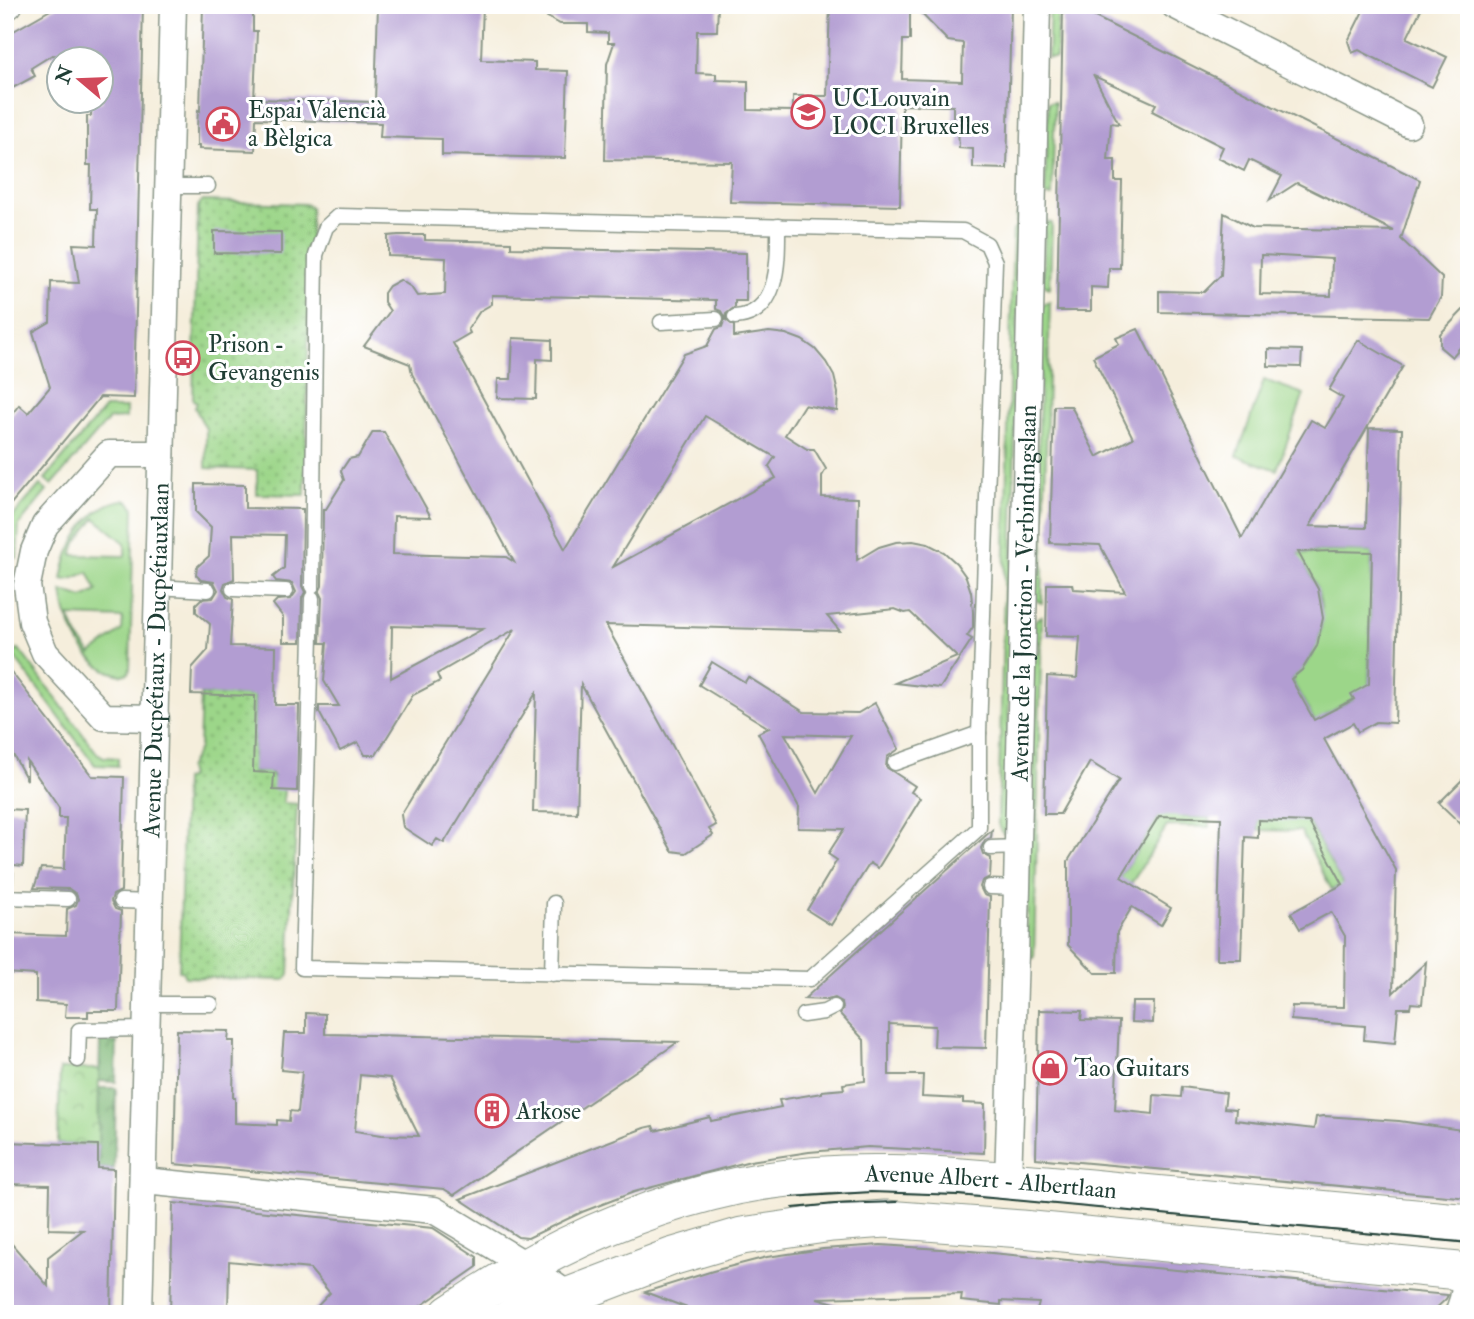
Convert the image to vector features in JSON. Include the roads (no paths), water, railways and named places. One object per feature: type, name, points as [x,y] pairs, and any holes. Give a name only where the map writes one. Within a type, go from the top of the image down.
[{"type":"main road","name":"Avenue Albert - Albertlaan","points":[[553,1294],[587,1236],[621,1222],[684,1200],[738,1186],[875,1171],[1469,1223]]},
{"type":"main road","name":"Avenue Albert - Albertlaan","points":[[449,1314],[497,1282],[553,1294],[742,1236],[832,1223],[886,1219],[1022,1229],[1468,1272]]},
{"type":"street","name":"Avenue Ducpétiaux - Ducpétiauxlaan","points":[[139,1314],[173,5]]},
{"type":"street","name":"Avenue de la Jonction - Verbindingslaan","points":[[1007,1181],[1017,888],[1037,5]]},
{"type":"street","points":[[1174,5],[1409,124]]},
{"type":"street","points":[[156,718],[104,717],[45,653],[16,585],[45,525],[109,454],[161,453]]},
{"type":"street","points":[[144,1181],[434,1210],[553,1294]]},
{"type":"street","points":[[1458,1314],[1468,1272]]},
{"type":"lane","points":[[169,186],[208,186]]},
{"type":"lane","points":[[338,216],[778,226],[963,231],[987,244],[995,262],[979,733],[979,828],[810,979],[302,968],[312,592],[316,256],[326,227],[338,216]]},
{"type":"lane","points":[[735,317],[746,316],[761,305],[773,287],[778,268],[778,226]]},
{"type":"lane","points":[[661,322],[716,319]]},
{"type":"lane","points":[[157,587],[208,590]]},
{"type":"lane","points":[[233,589],[286,591]]},
{"type":"lane","points":[[895,762],[979,733]]},
{"type":"lane","points":[[991,848],[1018,847]]},
{"type":"lane","points":[[6,873],[5,897],[68,899]]},
{"type":"lane","points":[[990,887],[1017,888]]},
{"type":"lane","points":[[121,901],[151,902]]},
{"type":"lane","points":[[552,974],[554,902]]},
{"type":"lane","points":[[78,1060],[79,1030],[211,1004]]},
{"type":"lane","points":[[803,1015],[824,1013],[834,1007]]},
{"type":"lane","points":[[496,1314],[553,1294]]},
{"type":"tram line","points":[[791,1197],[871,1192],[959,1195],[1469,1243]]},
{"type":"tram line","points":[[793,1208],[897,1202]]},
{"type":"place","name":"UCLouvain LOCI Bruxelles","points":[[808,112]]},
{"type":"place","name":"Espai Valencià a Bèlgica","points":[[223,124]]},
{"type":"place","name":"Prison - Gevangenis","points":[[183,358]]},
{"type":"place","name":"Tao Guitars","points":[[1050,1068]]},
{"type":"place","name":"Arkose","points":[[492,1111]]}]
